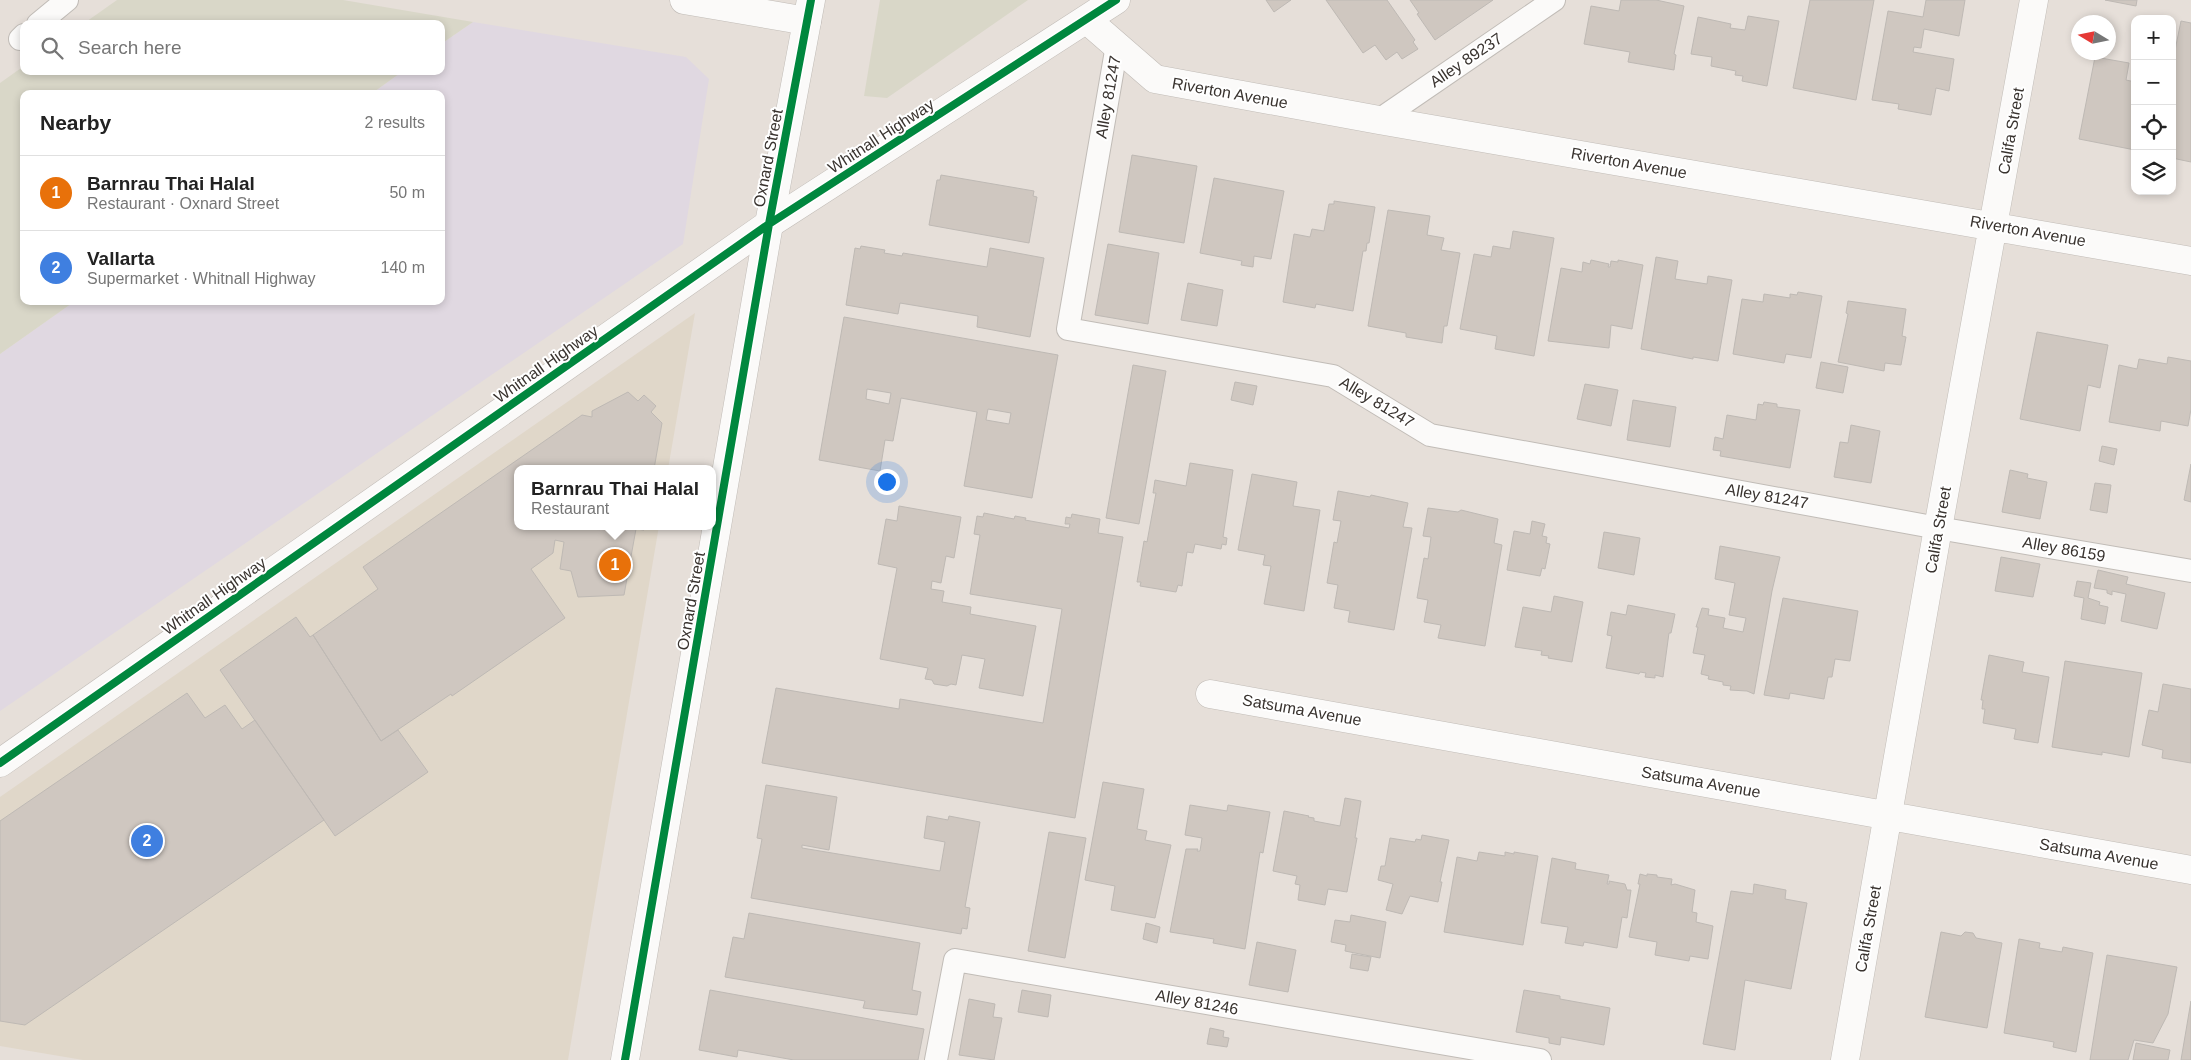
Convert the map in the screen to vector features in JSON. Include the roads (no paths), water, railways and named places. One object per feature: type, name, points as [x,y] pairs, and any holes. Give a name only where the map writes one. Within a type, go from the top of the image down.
[{"type":"street","points":[[684,0],[809,10]]},
{"type":"street","name":"Whitnall Highway","points":[[0,762],[769,224],[1116,0]]},
{"type":"street","name":"Califa Street","points":[[1845,1060],[1938,528],[2034,0]]},
{"type":"street","name":"Oxnard Street","points":[[625,1060],[769,224],[809,10]]},
{"type":"street","name":"Riverton Avenue","points":[[1087,20],[1155,79],[1379,120],[1994,225],[2191,261]]},
{"type":"street","name":"Satsuma Avenue","points":[[1210,694],[2191,870]]},
{"type":"lane","points":[[43,20],[67,0]]},
{"type":"lane","name":"Alley 89237","points":[[1379,120],[1554,0]]},
{"type":"lane","name":"Alley 81247","points":[[1117,45],[1068,330],[1333,376],[1430,435],[1938,528]]},
{"type":"lane","name":"Alley 86159","points":[[1938,528],[2191,571]]},
{"type":"lane","name":"Alley 81246","points":[[936,1060],[955,960],[1540,1060]]},
{"type":"place","name":"Barnrau Thai Halal","points":[[615,565]]},
{"type":"place","name":"Vallarta","points":[[147,841]]}]
